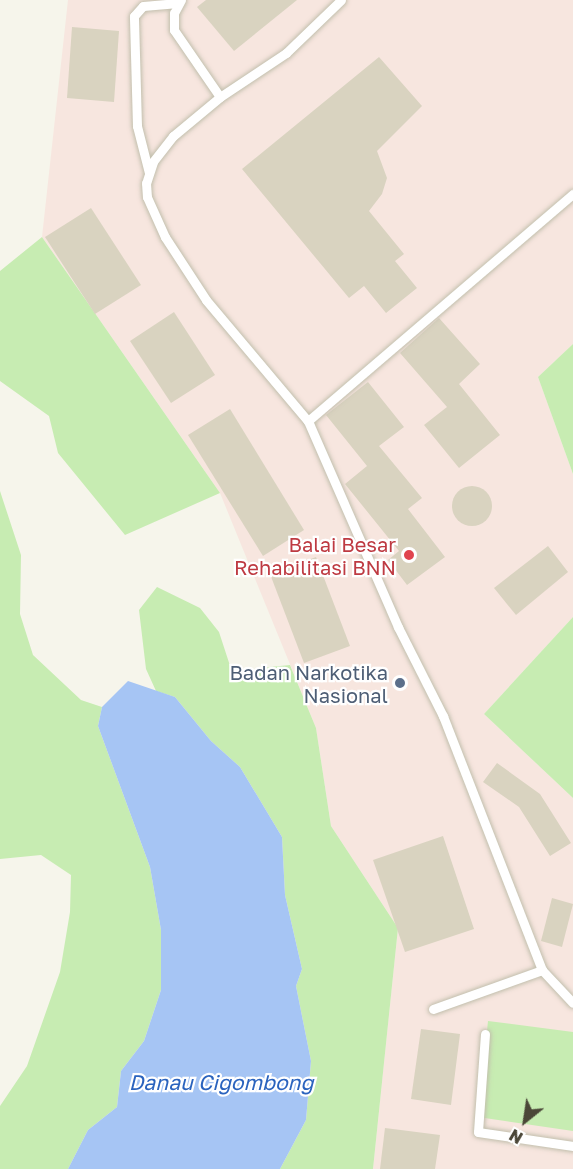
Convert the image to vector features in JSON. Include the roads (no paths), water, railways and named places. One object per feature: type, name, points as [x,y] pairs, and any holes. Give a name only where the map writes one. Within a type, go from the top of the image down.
[{"type":"lane","points":[[148,173],[173,136],[220,97],[286,53],[341,0]]},
{"type":"lane","points":[[220,97],[179,42],[173,21],[180,1],[143,6],[134,16],[137,126],[148,173],[147,197],[165,237],[219,318],[308,421],[398,627],[443,716],[542,970],[573,1004]]},
{"type":"lane","points":[[308,421],[573,194]]},
{"type":"lane","points":[[433,1009],[542,970]]},
{"type":"lane","points":[[485,1034],[478,1132],[573,1146]]},
{"type":"water","name":"Danau Cigombong","points":[[128,681],[175,697],[211,741],[240,767],[282,837],[285,895],[302,969],[296,986],[311,1061],[306,1120],[280,1169],[68,1169],[88,1130],[117,1107],[121,1071],[144,1041],[161,990],[161,930],[150,867],[98,726],[102,707]]},
{"type":"place","name":"Balai Besar Rehabilitasi BNN","points":[[409,555]]},
{"type":"place","name":"Badan Narkotika Nasional","points":[[400,683]]}]
